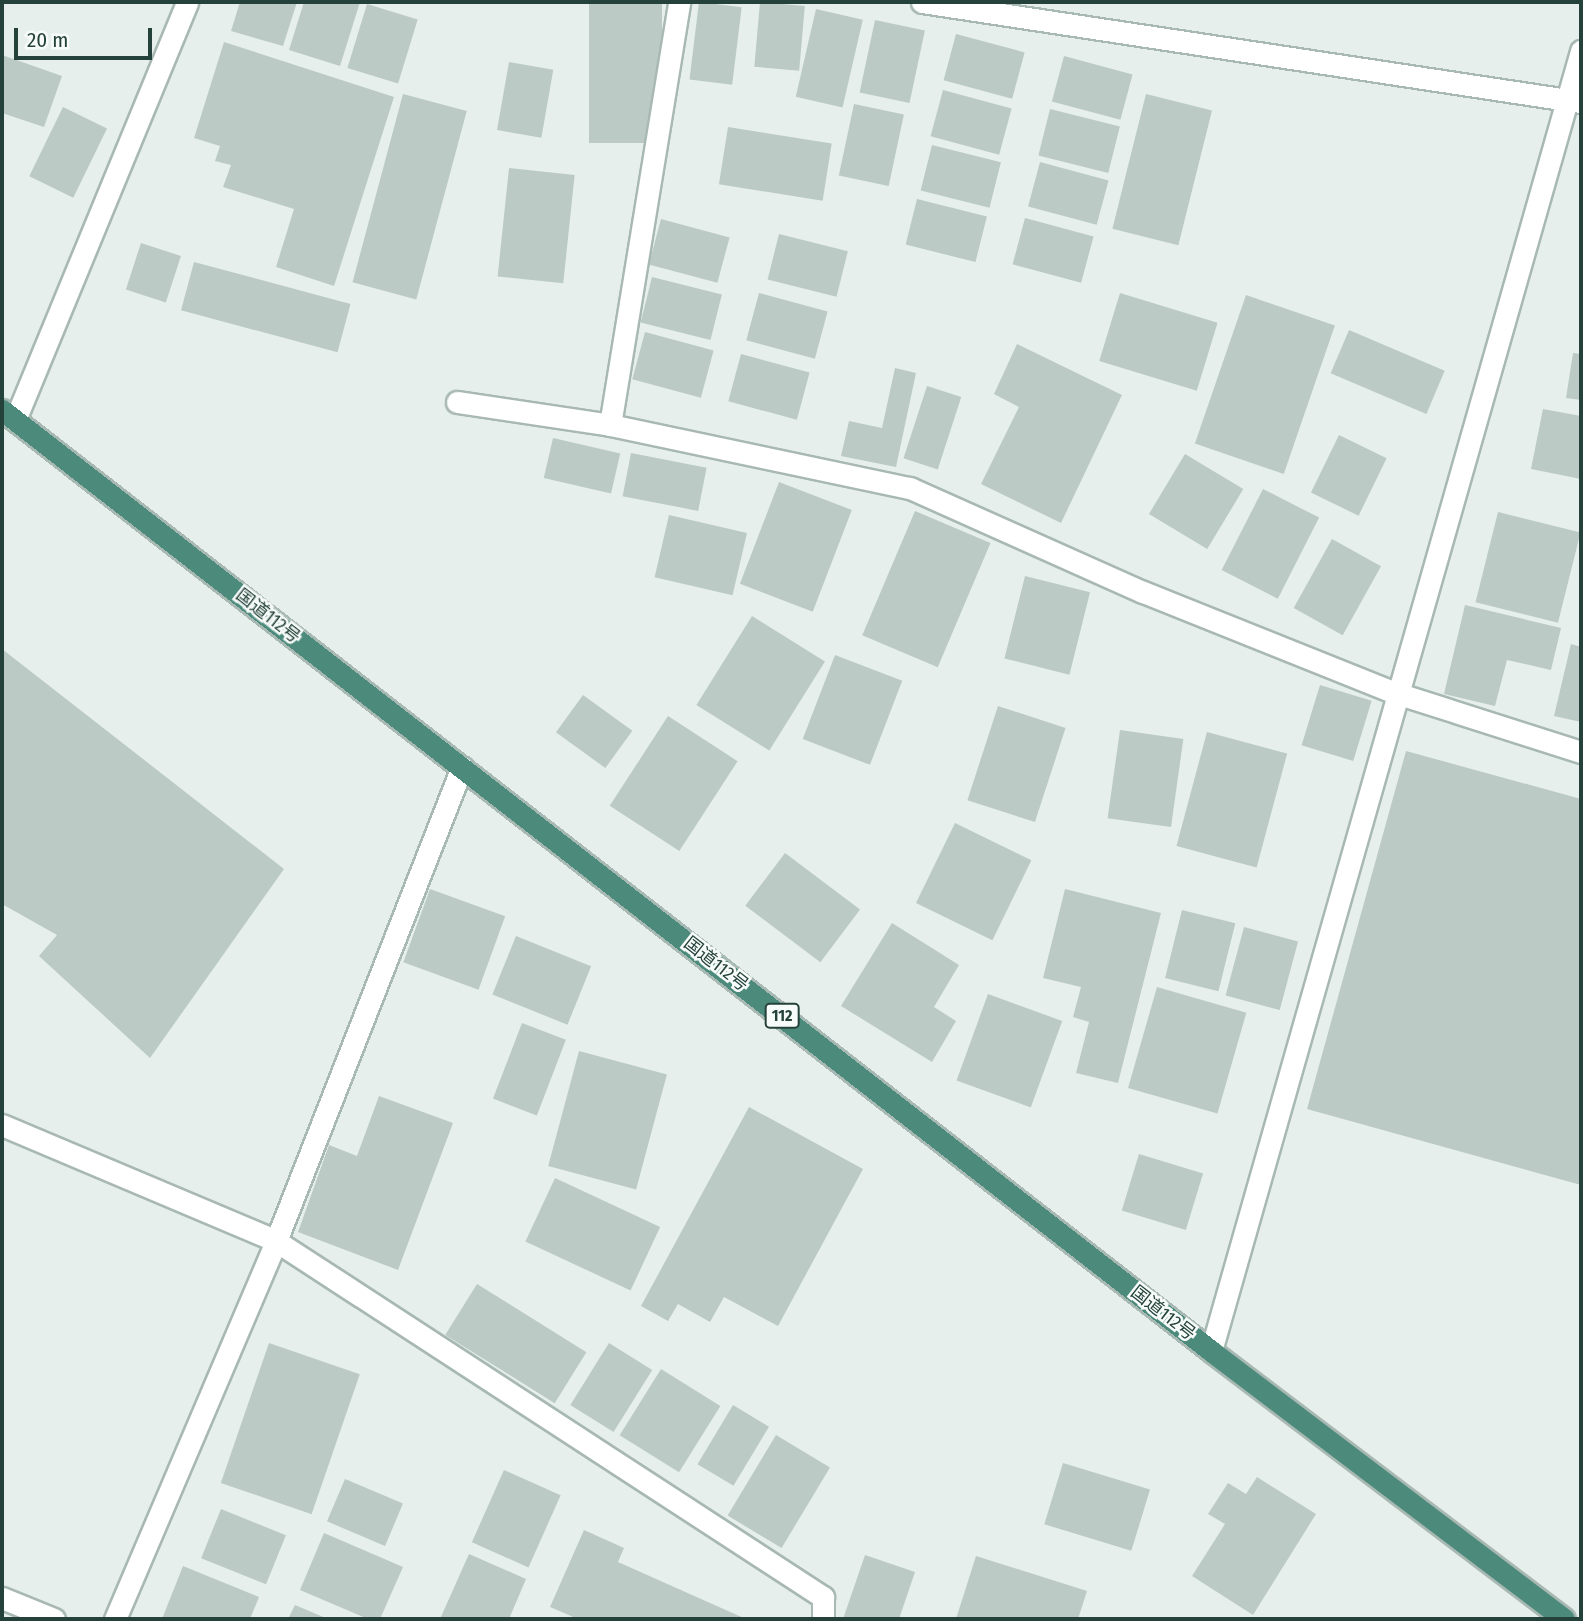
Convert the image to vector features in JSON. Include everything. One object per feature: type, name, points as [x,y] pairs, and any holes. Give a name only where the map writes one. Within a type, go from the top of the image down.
[{"type":"highway","name":"国道112号","points":[[9,415],[1211,1351],[1564,1619]]},
{"type":"street","points":[[9,415],[187,2]]},
{"type":"street","points":[[610,425],[679,2]]},
{"type":"street","points":[[922,2],[1063,12],[1574,100]]},
{"type":"street","points":[[1211,1351],[1396,693],[1574,100],[1581,51]]},
{"type":"street","points":[[457,402],[610,425],[910,488],[1143,592],[1396,693],[1581,752]]},
{"type":"street","points":[[116,1619],[276,1241],[462,766]]},
{"type":"street","points":[[2,1125],[276,1241],[823,1597],[823,1619]]},
{"type":"street","points":[[2,1598],[54,1619]]},
{"type":"building","points":[[240,2],[297,2],[283,46],[231,31]]},
{"type":"building","points":[[304,2],[360,2],[340,66],[289,50]]},
{"type":"building","points":[[589,2],[662,2],[662,143],[589,143]]},
{"type":"building","points":[[699,2],[742,7],[732,85],[689,79]]},
{"type":"building","points":[[760,2],[805,6],[799,71],[754,67]]},
{"type":"building","points":[[367,4],[418,19],[398,84],[347,68]]},
{"type":"building","points":[[816,9],[863,20],[843,107],[796,97]]},
{"type":"building","points":[[875,20],[925,31],[910,103],[860,92]]},
{"type":"building","points":[[956,34],[1025,52],[1012,99],[944,80]]},
{"type":"building","points":[[224,42],[394,97],[334,286],[276,267],[294,209],[223,187],[231,165],[215,161],[220,146],[194,138]]},
{"type":"building","points":[[2,55],[62,76],[44,127],[2,113]]},
{"type":"building","points":[[1064,56],[1133,74],[1120,120],[1052,101]]},
{"type":"building","points":[[509,62],[553,70],[541,138],[497,130]]},
{"type":"building","points":[[943,90],[1012,108],[999,155],[931,136]]},
{"type":"building","points":[[403,94],[467,111],[416,299],[353,282]]},
{"type":"building","points":[[1146,94],[1212,110],[1178,245],[1112,229]]},
{"type":"building","points":[[854,104],[904,115],[889,186],[839,175]]},
{"type":"building","points":[[63,107],[107,128],[73,198],[29,176]]},
{"type":"building","points":[[1050,109],[1120,126],[1108,173],[1038,156]]},
{"type":"building","points":[[728,127],[832,143],[823,201],[719,184]]},
{"type":"building","points":[[932,145],[1001,162],[990,208],[921,191]]},
{"type":"building","points":[[1040,162],[1109,180],[1097,225],[1028,206]]},
{"type":"building","points":[[509,168],[575,175],[563,283],[498,276]]},
{"type":"building","points":[[917,199],[987,216],[975,262],[906,245]]},
{"type":"building","points":[[1025,218],[1094,236],[1081,283],[1013,264]]},
{"type":"building","points":[[661,219],[730,237],[717,283],[649,264]]},
{"type":"building","points":[[779,234],[848,251],[837,297],[768,280]]},
{"type":"building","points":[[141,243],[181,256],[166,303],[126,290]]},
{"type":"building","points":[[194,262],[350,304],[338,352],[181,310]]},
{"type":"building","points":[[652,277],[722,294],[710,340],[641,323]]},
{"type":"building","points":[[759,293],[828,311],[815,359],[746,340]]},
{"type":"building","points":[[1120,293],[1218,323],[1197,391],[1099,361]]},
{"type":"building","points":[[1246,295],[1335,326],[1284,474],[1195,443]]},
{"type":"building","points":[[1349,330],[1445,371],[1426,414],[1331,373]]},
{"type":"building","points":[[645,332],[714,350],[701,398],[632,379]]},
{"type":"building","points":[[1017,344],[1122,395],[1061,523],[981,484],[1019,407],[994,394]]},
{"type":"building","points":[[1573,353],[1581,354],[1581,400],[1566,398]]},
{"type":"building","points":[[741,354],[810,372],[797,420],[728,401]]},
{"type":"building","points":[[895,368],[916,373],[896,467],[841,456],[849,421],[882,428]]},
{"type":"building","points":[[927,386],[961,397],[938,469],[904,458]]},
{"type":"building","points":[[1543,409],[1581,416],[1581,479],[1531,469]]},
{"type":"building","points":[[1339,435],[1387,458],[1359,516],[1311,493]]},
{"type":"building","points":[[553,438],[620,454],[611,493],[544,478]]},
{"type":"building","points":[[631,453],[707,468],[698,511],[623,496]]},
{"type":"building","points":[[1185,454],[1243,489],[1207,549],[1149,514]]},
{"type":"building","points":[[779,482],[852,510],[813,612],[740,584]]},
{"type":"building","points":[[1263,489],[1319,518],[1278,599],[1222,570]]},
{"type":"building","points":[[915,511],[990,543],[938,667],[862,635]]},
{"type":"building","points":[[1498,512],[1580,533],[1558,623],[1476,602]]},
{"type":"building","points":[[669,515],[747,533],[733,595],[655,577]]},
{"type":"building","points":[[1332,539],[1381,566],[1343,635],[1294,608]]},
{"type":"building","points":[[1025,576],[1090,592],[1069,675],[1004,658]]},
{"type":"building","points":[[1465,605],[1561,628],[1551,670],[1507,660],[1495,706],[1444,694]]},
{"type":"building","points":[[752,616],[825,662],[769,751],[696,705]]},
{"type":"building","points":[[1571,644],[1581,647],[1581,722],[1554,716]]},
{"type":"building","points":[[2,649],[284,869],[150,1058],[39,956],[57,935],[2,904]]},
{"type":"building","points":[[835,655],[902,681],[870,765],[803,739]]},
{"type":"building","points":[[1320,685],[1372,701],[1353,761],[1302,745]]},
{"type":"building","points":[[583,695],[632,731],[605,768],[556,732]]},
{"type":"building","points":[[998,706],[1066,728],[1035,822],[967,800]]},
{"type":"building","points":[[668,716],[738,761],[679,851],[610,806]]},
{"type":"building","points":[[1120,730],[1183,739],[1171,827],[1108,818]]},
{"type":"building","points":[[1207,732],[1287,753],[1257,867],[1176,846]]},
{"type":"building","points":[[1406,751],[1581,799],[1581,1185],[1307,1109]]},
{"type":"building","points":[[955,823],[1031,860],[992,940],[916,903]]},
{"type":"building","points":[[785,853],[860,910],[820,962],[745,906]]},
{"type":"building","points":[[430,889],[505,916],[478,990],[403,962]]},
{"type":"building","points":[[1065,889],[1161,913],[1118,1083],[1076,1073],[1089,1022],[1073,1017],[1081,987],[1043,978]]},
{"type":"building","points":[[1182,910],[1235,923],[1218,991],[1165,978]]},
{"type":"building","points":[[892,923],[959,965],[934,1007],[956,1021],[932,1062],[841,1006]]},
{"type":"building","points":[[1244,927],[1298,941],[1280,1010],[1226,996]]},
{"type":"building","points":[[516,936],[591,966],[568,1025],[492,994]]},
{"type":"building","points":[[1157,987],[1246,1013],[1217,1114],[1128,1088]]},
{"type":"building","points":[[988,994],[1062,1021],[1031,1107],[957,1080]]},
{"type":"building","points":[[522,1023],[566,1040],[537,1115],[493,1099]]},
{"type":"building","points":[[579,1051],[667,1075],[636,1189],[548,1166]]},
{"type":"building","points":[[379,1096],[453,1123],[398,1270],[298,1232],[329,1145],[357,1156]]},
{"type":"building","points":[[749,1107],[863,1169],[778,1326],[724,1297],[710,1322],[678,1304],[668,1321],[641,1306]]},
{"type":"building","points":[[1139,1154],[1203,1174],[1186,1230],[1122,1210]]},
{"type":"building","points":[[555,1178],[660,1227],[631,1290],[525,1241]]},
{"type":"building","points":[[477,1284],[586,1352],[555,1403],[445,1335]]},
{"type":"building","points":[[269,1343],[360,1374],[312,1514],[221,1483]]},
{"type":"building","points":[[609,1343],[652,1370],[614,1432],[570,1405]]},
{"type":"building","points":[[661,1369],[720,1406],[679,1472],[620,1435]]},
{"type":"building","points":[[733,1405],[769,1427],[733,1486],[697,1464]]},
{"type":"building","points":[[776,1435],[830,1467],[782,1548],[728,1516]]},
{"type":"building","points":[[1063,1463],[1150,1490],[1131,1551],[1044,1524]]},
{"type":"building","points":[[504,1470],[561,1495],[529,1567],[472,1542]]},
{"type":"building","points":[[1257,1477],[1316,1514],[1253,1615],[1192,1576],[1225,1524],[1208,1514],[1228,1483],[1246,1494]]},
{"type":"building","points":[[345,1479],[403,1504],[385,1546],[327,1521]]},
{"type":"building","points":[[221,1509],[286,1535],[266,1584],[201,1558]]},
{"type":"building","points":[[584,1530],[624,1548],[618,1562],[746,1619],[578,1619],[550,1607]]},
{"type":"building","points":[[324,1533],[403,1567],[380,1619],[368,1619],[300,1590]]},
{"type":"building","points":[[469,1554],[526,1579],[509,1619],[440,1619]]},
{"type":"building","points":[[865,1555],[915,1572],[899,1619],[843,1619]]},
{"type":"building","points":[[976,1556],[1087,1591],[1078,1619],[956,1619]]},
{"type":"building","points":[[183,1566],[259,1597],[250,1619],[162,1619]]},
{"type":"building","points":[[295,1605],[328,1619],[288,1619]]}]
